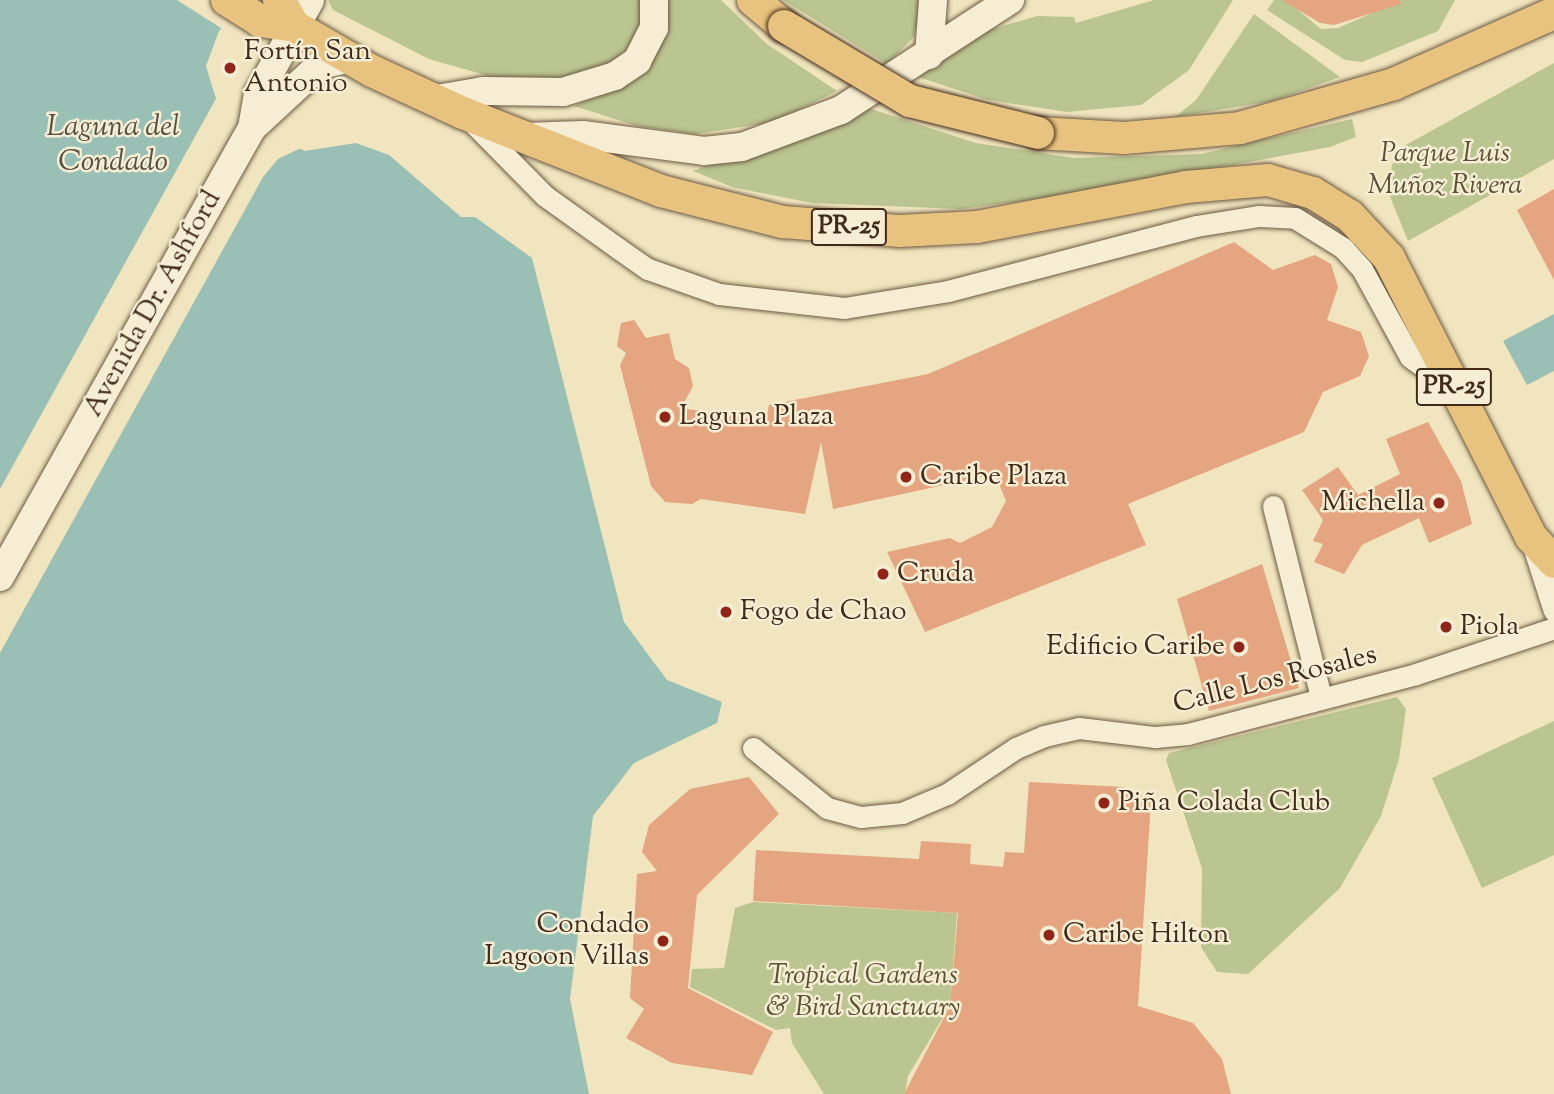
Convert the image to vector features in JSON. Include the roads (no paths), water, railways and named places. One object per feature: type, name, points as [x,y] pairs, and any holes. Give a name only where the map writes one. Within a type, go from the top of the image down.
[{"type":"main road","points":[[227,0],[286,12],[350,58],[450,106],[523,137]]},
{"type":"main road","points":[[752,0],[785,26],[909,101],[1038,133],[1124,138],[1241,128],[1383,88],[1554,13]]},
{"type":"main road","name":"PR-25","points":[[523,137],[661,191],[783,222],[899,231],[977,227],[1186,187],[1268,180],[1334,204],[1389,258],[1531,537],[1554,562]]},
{"type":"street","points":[[654,0],[654,28],[637,61],[615,76],[563,92],[483,91],[450,106],[545,196],[648,268],[719,294],[844,308],[948,291],[1196,226],[1259,216],[1296,218],[1343,248],[1362,269],[1410,357],[1455,390]]},
{"type":"street","points":[[929,55],[933,0]]},
{"type":"street","points":[[523,137],[583,135],[704,151],[742,147],[841,110],[1010,0]]},
{"type":"street","name":"Avenida Dr. Ashford","points":[[0,577],[252,128],[258,94],[286,12]]},
{"type":"street","points":[[252,128],[320,65],[350,58]]},
{"type":"street","points":[[1273,506],[1321,697]]},
{"type":"street","points":[[1531,537],[1554,611]]},
{"type":"street","name":"Calle Los Rosales","points":[[753,748],[827,808],[860,817],[902,813],[947,794],[1016,748],[1044,736],[1079,728],[1155,737],[1188,734],[1416,674],[1554,628]]},
{"type":"water","name":"Laguna del Condado","points":[[0,0],[248,0],[219,31],[206,66],[215,96],[225,109],[252,128],[305,151],[356,143],[389,155],[461,217],[475,217],[532,258],[624,622],[667,680],[722,702],[717,723],[634,763],[593,816],[570,999],[589,1094],[0,1094]]},
{"type":"water","points":[[1554,314],[1554,371],[1527,385],[1503,341]]},
{"type":"place","name":"Fortín San Antonio","points":[[230,68]]},
{"type":"place","name":"Laguna Plaza","points":[[665,417]]},
{"type":"place","name":"Caribe Plaza","points":[[906,477]]},
{"type":"place","name":"Michella","points":[[1439,503]]},
{"type":"place","name":"Cruda","points":[[883,574]]},
{"type":"place","name":"Fogo de Chao","points":[[726,612]]},
{"type":"place","name":"Piola","points":[[1446,627]]},
{"type":"place","name":"Edificio Caribe","points":[[1239,647]]},
{"type":"place","name":"Piña Colada Club","points":[[1104,803]]},
{"type":"place","name":"Caribe Hilton","points":[[1049,935]]},
{"type":"place","name":"Condado Lagoon Villas","points":[[663,941]]},
{"type":"park label","name":"Parque Luis Muñoz Rivera","points":[[1445,170]]},
{"type":"park label","name":"Tropical Gardens & Bird Sanctuary","points":[[863,992]]}]
